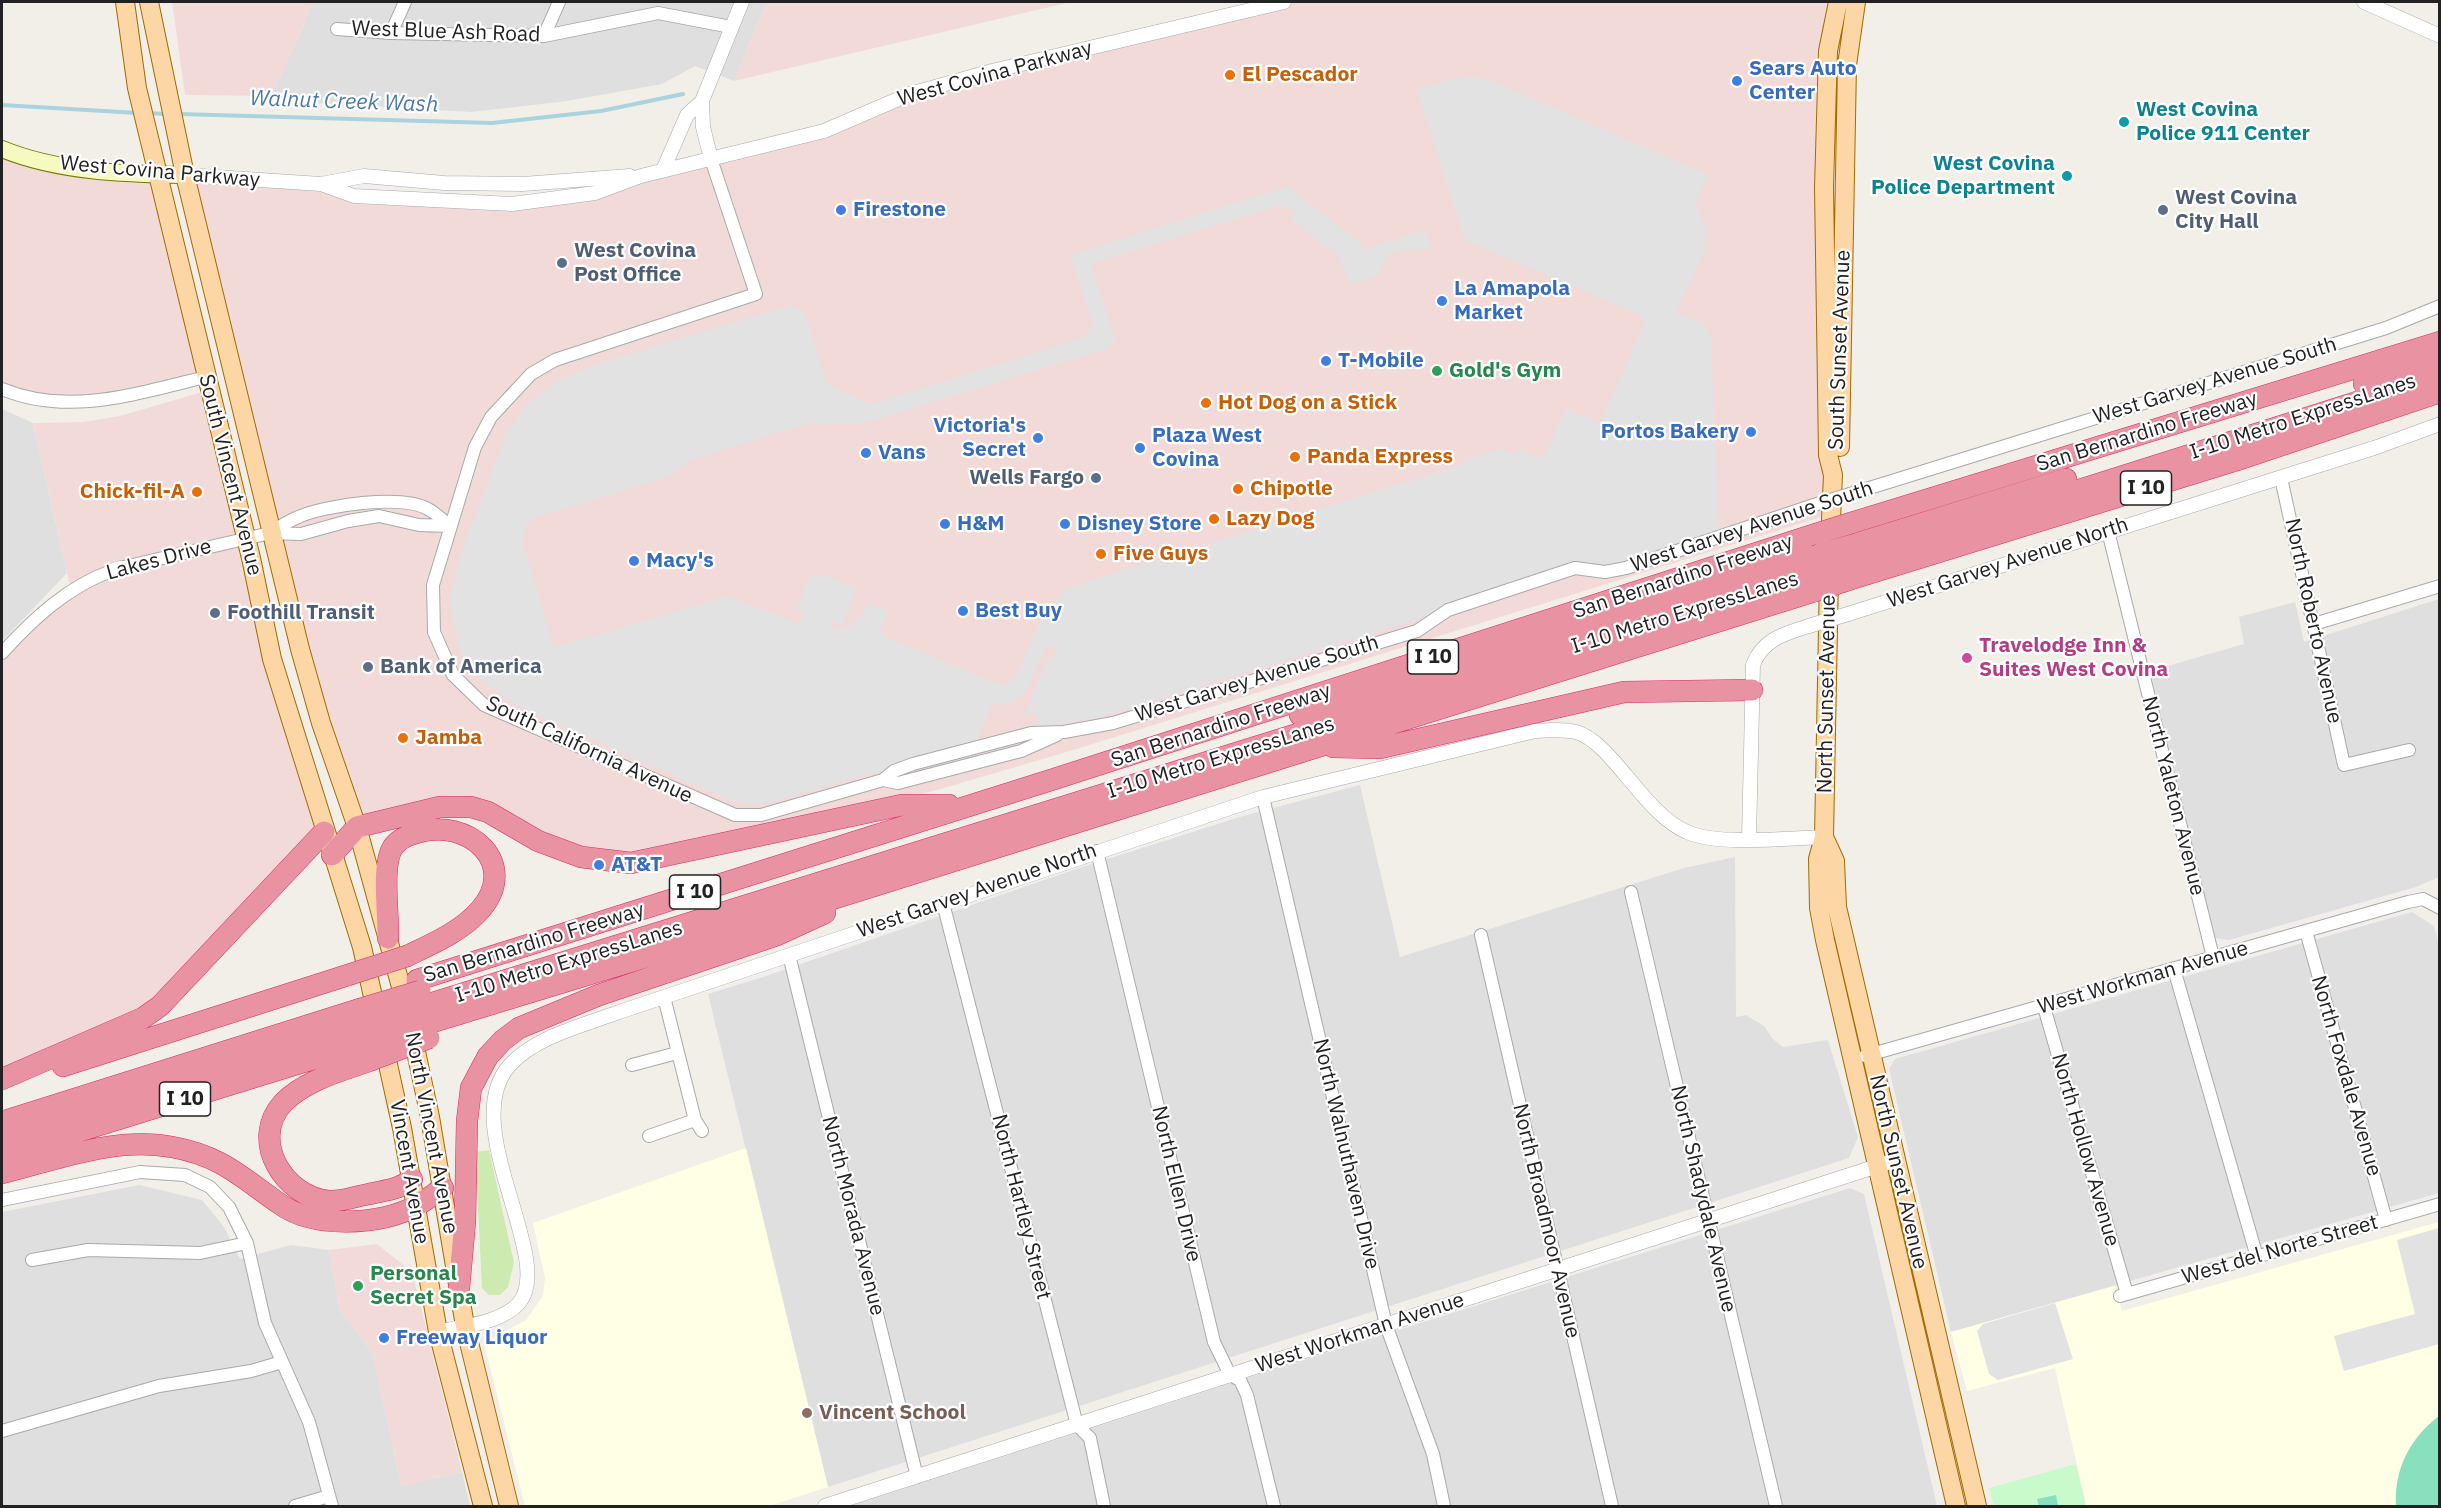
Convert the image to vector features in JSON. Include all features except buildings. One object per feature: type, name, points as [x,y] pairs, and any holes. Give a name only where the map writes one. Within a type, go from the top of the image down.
[{"type":"highway","name":"San Bernardino Freeway","points":[[2,1155],[366,1024],[420,1007],[973,804],[1816,534],[2439,342]]},
{"type":"highway","name":"I-10 Metro ExpressLanes","points":[[1852,562],[2302,406],[2439,356]]},
{"type":"highway","name":"I-10 Metro ExpressLanes","points":[[420,1007],[512,981],[1819,568],[1852,562],[2354,403],[2439,372]]},
{"type":"highway","name":"I 10","points":[[420,1007],[551,999],[591,975],[1315,747],[1819,568],[1852,562],[2237,460],[2439,392]]},
{"type":"highway","points":[[1315,747],[1380,748],[1624,692],[1752,690]]},
{"type":"highway","points":[[332,855],[357,827],[422,810],[471,807],[499,817],[538,841],[561,851],[597,861],[631,863],[902,806],[973,804]]},
{"type":"highway","points":[[2,1086],[407,957],[457,929],[480,910],[490,897],[494,883],[493,871],[481,844],[469,835],[440,828],[412,834],[398,842],[388,859],[388,938]]},
{"type":"highway","points":[[2,1078],[143,1018],[159,1006],[324,832]]},
{"type":"highway","points":[[459,1288],[465,1222],[467,1121],[471,1088],[488,1056],[503,1040],[519,1028],[599,995],[777,935],[916,872]]},
{"type":"highway","points":[[2,1139],[420,1007]]},
{"type":"highway","name":"San Bernardino Freeway","points":[[2,1109],[366,1024]]},
{"type":"highway","points":[[2,1122],[366,1024]]},
{"type":"highway","points":[[366,1024],[317,1080],[283,1103],[270,1132],[274,1162],[284,1178],[298,1190],[313,1198],[331,1202],[401,1188],[412,1179]]},
{"type":"highway","points":[[2,1173],[121,1145],[172,1146],[221,1161],[280,1205],[302,1217],[330,1223],[372,1219],[415,1207],[442,1188]]},
{"type":"main road","name":"South Vincent Avenue","points":[[125,2],[147,135],[246,538],[272,659],[324,832],[362,946],[366,1024]]},
{"type":"main road","name":"South Vincent Avenue","points":[[149,2],[185,175],[233,366],[270,532],[321,723],[357,827],[388,938],[420,1007]]},
{"type":"main road","name":"South Sunset Avenue","points":[[1833,475],[1828,455],[1824,187],[1828,51],[1838,2]]},
{"type":"main road","name":"South Sunset Avenue","points":[[1833,475],[1839,454],[1847,66],[1856,2]]},
{"type":"main road","name":"West Covina Parkway","points":[[2,149],[53,164],[185,175]]},
{"type":"main road","name":"North Sunset Avenue","points":[[1833,475],[1819,568],[1824,837],[1818,859],[1819,908],[1851,1059],[1956,1506]]},
{"type":"main road","name":"North Sunset Avenue","points":[[1824,837],[1835,861],[1837,907],[1977,1506]]},
{"type":"main road","name":"North Vincent Avenue","points":[[420,1007],[430,1117],[465,1326],[508,1506]]},
{"type":"main road","name":"Vincent Avenue","points":[[366,1024],[412,1179],[438,1332],[483,1506]]},
{"type":"street","points":[[392,33],[405,2]]},
{"type":"street","points":[[544,36],[559,2]]},
{"type":"street","points":[[663,170],[687,116],[702,101],[742,2]]},
{"type":"street","name":"West Covina Parkway","points":[[321,184],[354,196],[512,204],[595,194],[641,176],[824,130],[910,94],[992,71],[1284,2]]},
{"type":"street","points":[[2364,2],[2385,6],[2439,36]]},
{"type":"street","name":"West Blue Ash Road","points":[[337,28],[392,33],[544,36],[658,13],[731,27]]},
{"type":"street","points":[[702,101],[703,127],[711,159]]},
{"type":"street","name":"South California Avenue","points":[[711,159],[756,294],[563,356],[531,374],[500,405],[475,447],[450,526],[433,585],[434,632],[453,675],[484,705],[735,815],[761,815]]},
{"type":"street","name":"West Covina Parkway","points":[[185,175],[321,184],[364,176],[444,183],[525,184],[641,176]]},
{"type":"street","name":"West Garvey Avenue South","points":[[761,815],[883,780],[898,783],[1021,751],[1064,732],[1113,723],[1414,632],[1448,610],[1575,568],[1605,572],[1626,568],[1850,494],[2386,328],[2439,306]]},
{"type":"street","points":[[2,389],[42,401],[86,403],[206,377]]},
{"type":"street","name":"West Garvey Avenue North","points":[[1749,838],[1753,665],[1764,645],[1784,634],[2281,478],[2439,424]]},
{"type":"street","name":"North Roberto Avenue","points":[[2281,478],[2344,765],[2409,750]]},
{"type":"street","points":[[270,532],[298,517],[362,502],[379,501],[402,502],[428,508],[450,526]]},
{"type":"street","points":[[270,532],[301,534],[348,521],[379,516],[419,525],[450,526]]},
{"type":"street","name":"North Yaleton Avenue","points":[[2108,531],[2213,957]]},
{"type":"street","name":"Lakes Drive","points":[[2,653],[33,619],[71,590],[117,569],[270,532]]},
{"type":"street","points":[[2314,624],[2439,586]]},
{"type":"street","name":"West Garvey Avenue North","points":[[438,1332],[504,1314],[518,1305],[526,1293],[529,1278],[494,1130],[492,1106],[498,1084],[509,1066],[530,1049],[557,1036],[664,997],[1097,850],[1263,797],[1535,730],[1561,730],[1578,733],[1599,746],[1639,794],[1668,820],[1688,832],[1714,838],[1824,837]]},
{"type":"street","name":"North Walnuthaven Drive","points":[[1263,797],[1386,1325],[1433,1454],[1444,1506]]},
{"type":"street","name":"North Ellen Drive","points":[[1097,850],[1214,1342],[1230,1375],[1240,1380],[1247,1395],[1274,1506]]},
{"type":"street","name":"North Shadydale Avenue","points":[[1631,892],[1776,1506]]},
{"type":"street","name":"West Workman Avenue","points":[[1851,1059],[2044,1007],[2408,902],[2422,899],[2437,905]]},
{"type":"street","name":"North Hartley Street","points":[[943,903],[1077,1425],[1090,1438],[1104,1506]]},
{"type":"street","name":"North Foxdale Avenue","points":[[2306,931],[2386,1220]]},
{"type":"street","name":"North Broadmoor Avenue","points":[[1481,935],[1612,1506]]},
{"type":"street","name":"North Morada Avenue","points":[[789,955],[917,1477]]},
{"type":"street","points":[[2174,969],[2257,1257]]},
{"type":"street","points":[[664,997],[694,1120],[702,1131]]},
{"type":"street","name":"North Hollow Avenue","points":[[2044,1007],[2123,1295]]},
{"type":"street","points":[[632,1065],[677,1053]]},
{"type":"street","points":[[648,1136],[694,1120]]},
{"type":"street","name":"West Workman Avenue","points":[[825,1506],[1896,1160]]},
{"type":"street","points":[[2,1200],[140,1172],[185,1175],[210,1187],[229,1207],[247,1243],[265,1323],[309,1422],[331,1501],[295,1506]]},
{"type":"street","name":"West del Norte Street","points":[[2123,1295],[2439,1204]]},
{"type":"street","points":[[32,1260],[88,1250],[200,1253],[247,1243]]},
{"type":"street","points":[[2,1431],[159,1386],[251,1371],[282,1362]]},
{"type":"shaded area","points":[[172,2],[314,2],[271,96],[185,95]]},
{"type":"shaded area","points":[[314,2],[767,2],[734,81],[695,66],[662,84],[567,101],[472,112],[279,101],[271,96]]},
{"type":"shaded area","points":[[767,2],[1071,2],[734,81]]},
{"type":"shaded area","name":"Plaza West Covina","points":[[1284,2],[1838,2],[1828,51],[1831,514],[1070,751],[937,790],[668,857],[614,863],[488,812],[357,827],[338,775],[185,175],[321,184],[355,196],[512,204],[595,193],[824,131],[910,94]]},
{"type":"shaded area","points":[[1462,77],[1479,77],[1497,83],[1709,175],[1695,202],[1705,227],[1705,251],[1676,312],[1702,323],[1711,336],[1719,537],[1626,568],[1575,568],[1448,610],[1104,716],[1039,728],[1036,714],[1024,715],[1048,658],[1058,658],[1051,646],[1045,650],[1024,696],[1008,704],[992,703],[975,745],[757,805],[730,800],[519,707],[481,680],[463,657],[454,626],[450,599],[459,560],[506,434],[525,406],[557,381],[597,364],[792,305],[805,313],[827,384],[872,404],[1085,337],[1092,324],[1070,255],[1289,186],[1367,249],[1425,230],[1431,248],[1417,251],[1408,248],[1389,254],[1379,275],[1349,285],[1339,257],[1290,219],[1295,213],[1281,205],[1094,263],[1092,269],[1116,340],[1107,349],[875,420],[852,424],[809,424],[783,431],[691,460],[668,477],[537,517],[526,524],[522,540],[553,645],[557,647],[728,596],[800,624],[805,613],[796,609],[810,577],[823,574],[857,589],[842,624],[832,620],[832,629],[836,630],[853,624],[862,615],[868,603],[889,612],[881,630],[885,637],[1003,686],[1015,677],[1047,606],[1071,587],[1461,465],[1465,459],[1501,449],[1514,454],[1518,448],[1540,458],[1546,453],[1566,408],[1600,423],[1645,322],[1643,316],[1465,240],[1416,89]]},
{"type":"shaded area","points":[[2,149],[156,174],[206,377],[86,403],[2,389]]},
{"type":"shaded area","points":[[209,390],[324,832],[160,1006],[2,1072],[2,653],[71,590],[33,423],[83,422],[120,416]]},
{"type":"shaded area","points":[[2,409],[33,423],[67,573],[2,641]]},
{"type":"shaded area","points":[[2439,599],[2439,877],[2416,887],[2229,940],[2215,938],[2150,671],[2244,644],[2239,617],[2295,602],[2304,642]]},
{"type":"shaded area","points":[[1360,785],[1400,957],[1684,868],[1735,857],[1736,1017],[1746,1015],[1764,1026],[1773,1039],[1783,1047],[1828,1040],[1858,1137],[1849,1158],[828,1487],[708,994],[1079,868],[1243,816]]},
{"type":"shaded area","points":[[2412,912],[2434,926],[2439,945],[2439,1193],[1951,1332],[1889,1069],[1895,1059]]},
{"type":"shaded area","points":[[746,1148],[828,1487],[769,1506],[525,1506],[484,1343],[526,1320],[543,1296],[545,1278],[533,1223]]},
{"type":"shaded area","points":[[139,1185],[202,1200],[224,1227],[240,1259],[291,1245],[329,1250],[340,1310],[373,1354],[401,1486],[462,1472],[470,1506],[2,1506],[2,1212]]},
{"type":"shaded area","points":[[1850,1188],[1864,1194],[1937,1506],[850,1506],[1331,1351]]},
{"type":"shaded area","points":[[2439,1222],[2439,1506],[2086,1506],[2055,1368],[1967,1391],[1951,1332],[2115,1286],[2122,1311]]},
{"type":"shaded area","points":[[2439,1228],[2439,1344],[2344,1371],[2334,1336],[2415,1314],[2397,1240]]},
{"type":"shaded area","points":[[377,1244],[412,1272],[462,1472],[401,1486],[373,1354],[340,1310],[329,1250]]},
{"type":"shaded area","points":[[2055,1303],[2073,1359],[1998,1380],[1989,1374],[1977,1331],[1983,1324]]},
{"type":"green space","points":[[489,1150],[514,1263],[508,1287],[500,1295],[489,1295],[482,1288],[475,1152]]},
{"type":"green space","points":[[2439,1416],[2439,1506],[2396,1506],[2398,1479],[2406,1455],[2420,1434]]},
{"type":"green space","points":[[2076,1464],[2086,1506],[1994,1506],[1989,1488]]},
{"type":"green space","points":[[2056,1495],[2058,1506],[2039,1506],[2037,1499]]},
{"type":"waterway","name":"Walnut Creek Wash","points":[[179,114],[492,123],[601,111],[683,94]]},
{"type":"waterway","name":"Walnut Creek Wash","points":[[2,105],[138,113]]},
{"type":"waterway","name":"Walnut Creek Wash","points":[[149,113],[165,114]]},
{"type":"place","name":"El Pescador","points":[[1230,75]]},
{"type":"place","name":"Sears Auto Center","points":[[1737,81]]},
{"type":"place","name":"West Covina Police 911 Center","points":[[2124,122]]},
{"type":"place","name":"West Covina Police Department","points":[[2067,176]]},
{"type":"place","name":"Firestone","points":[[841,210]]},
{"type":"place","name":"West Covina City Hall","points":[[2163,210]]},
{"type":"place","name":"West Covina Post Office","points":[[562,263]]},
{"type":"place","name":"La Amapola Market","points":[[1442,301]]},
{"type":"place","name":"T-Mobile","points":[[1326,361]]},
{"type":"place","name":"Gold's Gym","points":[[1437,371]]},
{"type":"place","name":"Hot Dog on a Stick","points":[[1206,403]]},
{"type":"place","name":"Portos Bakery","points":[[1751,432]]},
{"type":"place","name":"Victoria's Secret","points":[[1038,438]]},
{"type":"place","name":"Plaza West Covina","points":[[1140,448]]},
{"type":"place","name":"Vans","points":[[866,453]]},
{"type":"place","name":"Panda Express","points":[[1295,457]]},
{"type":"place","name":"Wells Fargo","points":[[1096,478]]},
{"type":"place","name":"Chipotle","points":[[1238,489]]},
{"type":"place","name":"Chick-fil-A","points":[[197,492]]},
{"type":"place","name":"Lazy Dog","points":[[1214,519]]},
{"type":"place","name":"H&M","points":[[945,524]]},
{"type":"place","name":"Disney Store","points":[[1065,524]]},
{"type":"place","name":"Five Guys","points":[[1101,554]]},
{"type":"place","name":"Macy's","points":[[634,561]]},
{"type":"place","name":"Best Buy","points":[[963,611]]},
{"type":"place","name":"Foothill Transit","points":[[215,613]]},
{"type":"place","name":"Travelodge Inn & Suites West Covina","points":[[1967,658]]},
{"type":"place","name":"Bank of America","points":[[368,667]]},
{"type":"place","name":"Jamba","points":[[403,738]]},
{"type":"place","name":"AT&T","points":[[599,865]]},
{"type":"place","name":"Personal Secret Spa","points":[[358,1286]]},
{"type":"place","name":"Freeway Liquor","points":[[384,1338]]},
{"type":"place","name":"Vincent School","points":[[807,1413]]}]
